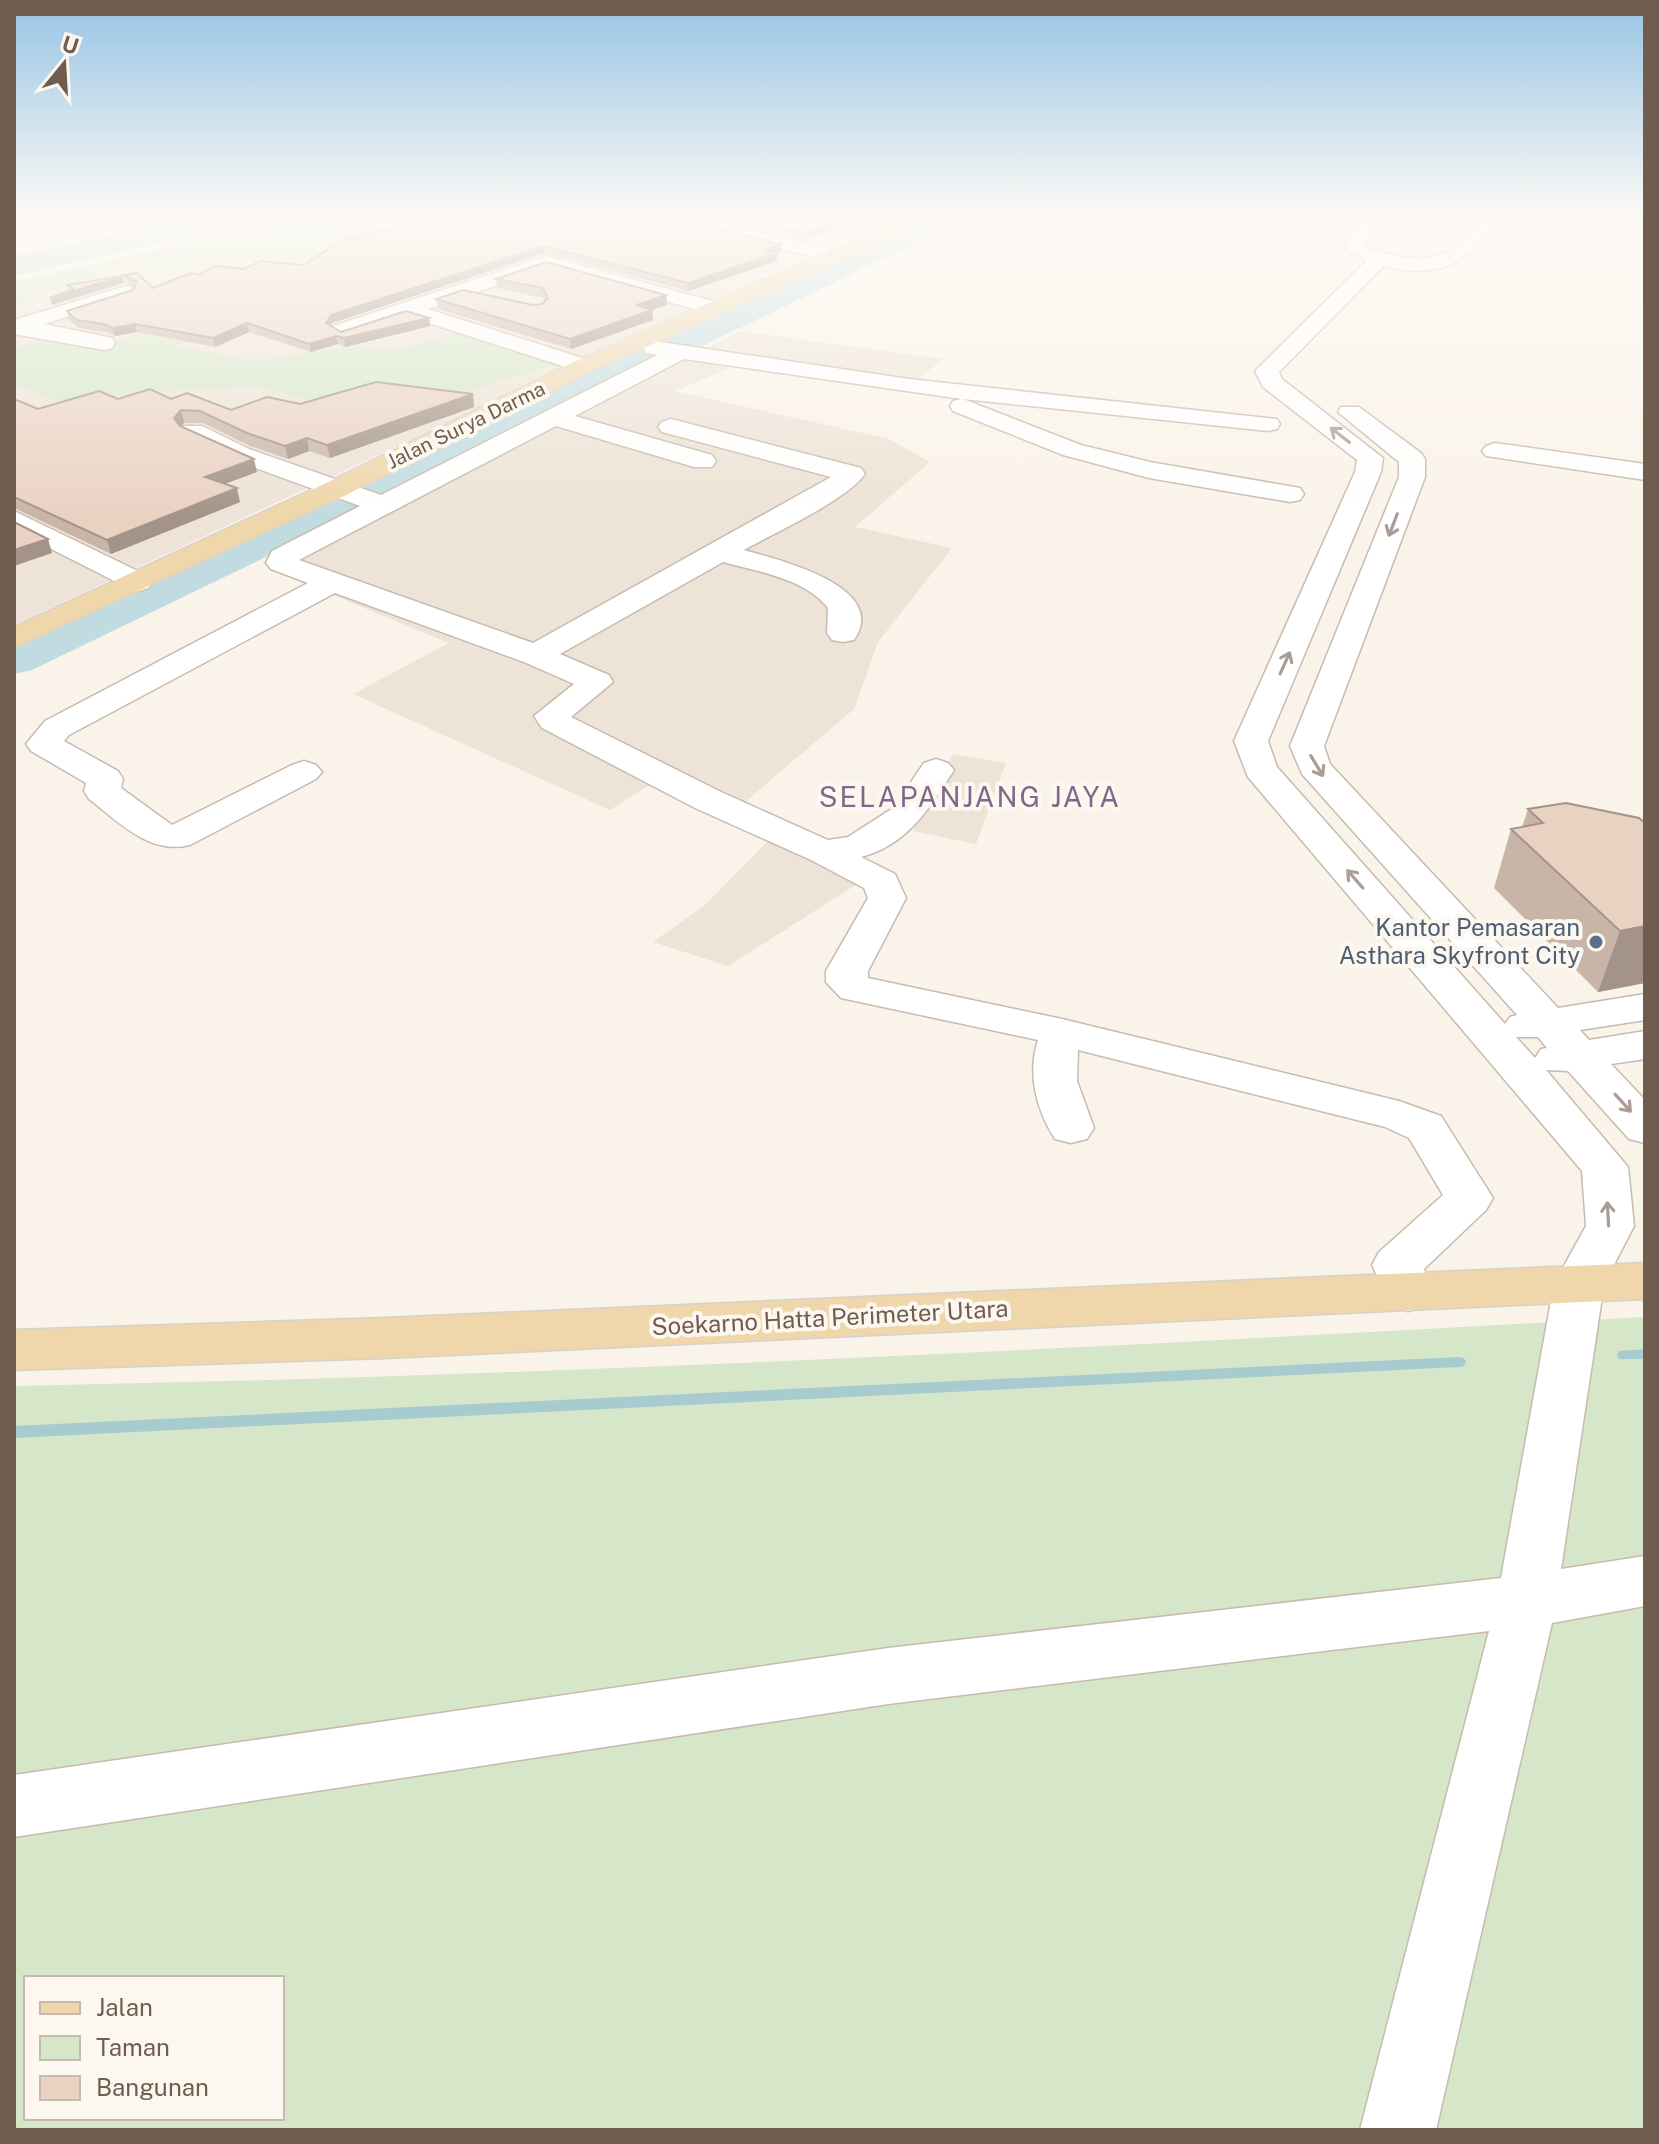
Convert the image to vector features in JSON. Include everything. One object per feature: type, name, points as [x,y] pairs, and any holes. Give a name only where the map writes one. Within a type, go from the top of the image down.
[{"type":"main road","name":"Jalan Surya Darma","points":[[14,639],[138,582],[358,497],[584,366],[640,345],[694,317]]},
{"type":"main road","name":"Soekarno Hatta Perimeter Utara","points":[[14,1350],[385,1338],[1645,1281]]},
{"type":"street","points":[[16,326],[45,317]]},
{"type":"street","points":[[341,331],[387,317]]},
{"type":"street","points":[[432,317],[584,366]]},
{"type":"street","points":[[1333,317],[1267,371],[1271,382],[1370,458],[1368,472],[1251,741],[1260,770],[1605,1167],[1610,1226],[1579,1284],[1527,1601],[1398,2130]]},
{"type":"street","points":[[1352,317],[1306,375],[1308,380],[1412,459],[1412,477],[1307,746],[1314,767],[1645,1128]]},
{"type":"street","points":[[16,326],[104,343]]},
{"type":"street","points":[[640,345],[909,386],[1268,424]]},
{"type":"street","points":[[678,352],[552,417],[358,497],[282,557],[281,563],[535,655],[597,682],[551,716],[554,721],[708,800],[824,852],[881,882],[887,898],[847,971],[847,982],[856,989],[1062,1032],[1399,1116],[1425,1127],[1469,1198],[1397,1265],[1408,1292]]},
{"type":"street","points":[[909,386],[1072,450],[1149,470],[1290,494]]},
{"type":"street","points":[[552,417],[825,493]]},
{"type":"street","points":[[535,655],[825,493],[852,474],[671,427]]},
{"type":"street","points":[[193,431],[240,454],[358,497]]},
{"type":"street","points":[[1495,451],[1645,472]]},
{"type":"street","points":[[14,519],[138,582]]},
{"type":"street","points":[[717,551],[803,578],[827,590],[842,605],[846,619],[843,633]]},
{"type":"street","points":[[1324,573],[1372,580]]},
{"type":"street","points":[[304,772],[177,837],[159,834],[102,791],[105,779],[43,744],[57,728],[332,582]]},
{"type":"street","points":[[824,852],[859,846],[906,816],[936,770]]},
{"type":"street","points":[[1440,977],[1501,970]]},
{"type":"street","points":[[1487,1032],[1549,1022],[1637,1018]]},
{"type":"street","points":[[1062,1032],[1053,1060],[1052,1081],[1071,1128]]},
{"type":"street","points":[[1516,1065],[1645,1045]]},
{"type":"street","points":[[14,1806],[888,1676],[1527,1601],[1645,1581]]},
{"type":"shaded area","points":[[14,317],[673,317],[14,625]]},
{"type":"shaded area","points":[[739,331],[944,359],[912,383],[743,362],[675,391],[889,439],[930,462],[855,527],[952,548],[878,642],[854,709],[745,802],[668,773],[610,810],[353,694],[449,643],[270,569]]},
{"type":"shaded area","points":[[953,754],[1006,763],[976,844],[913,831]]},
{"type":"shaded area","points":[[774,835],[865,879],[728,966],[653,942],[704,906]]},
{"type":"green space","points":[[201,317],[230,317],[241,320],[175,346],[256,361],[337,348],[389,351],[463,332],[553,365],[464,392],[363,390],[306,400],[262,387],[180,390],[57,401],[14,384],[14,347],[64,333],[117,340]]},
{"type":"green space","points":[[1645,1317],[1645,2130],[14,2130],[14,1386],[626,1368]]},
{"type":"building","points":[[73,317],[330,317],[326,323],[341,332],[387,317],[429,318],[309,344],[247,323],[213,338],[135,324],[113,328]]},
{"type":"building","points":[[496,317],[632,317],[570,339]]},
{"type":"building","points":[[376,382],[473,394],[327,445],[307,438],[285,446],[247,433],[200,411],[181,410],[174,418],[180,426],[254,459],[205,477],[237,488],[107,540],[14,497],[14,399],[38,409],[99,391],[118,399],[150,389],[171,399],[187,393],[231,410],[267,397],[300,404]]},
{"type":"building","points":[[14,522],[48,539],[14,550]]},
{"type":"building","points":[[1566,803],[1639,818],[1645,823],[1645,926],[1620,931],[1511,829],[1543,823],[1528,809]]},
{"type":"waterway","points":[[14,659],[735,317]]},
{"type":"waterway","points":[[1624,1355],[1645,1354]]},
{"type":"waterway","points":[[14,1432],[1459,1362]]},
{"type":"place","name":"Kantor Pemasaran Asthara Skyfront City","points":[[1596,942]]},
{"type":"district","name":"SELAPANJANG JAYA","points":[[970,797]]}]
